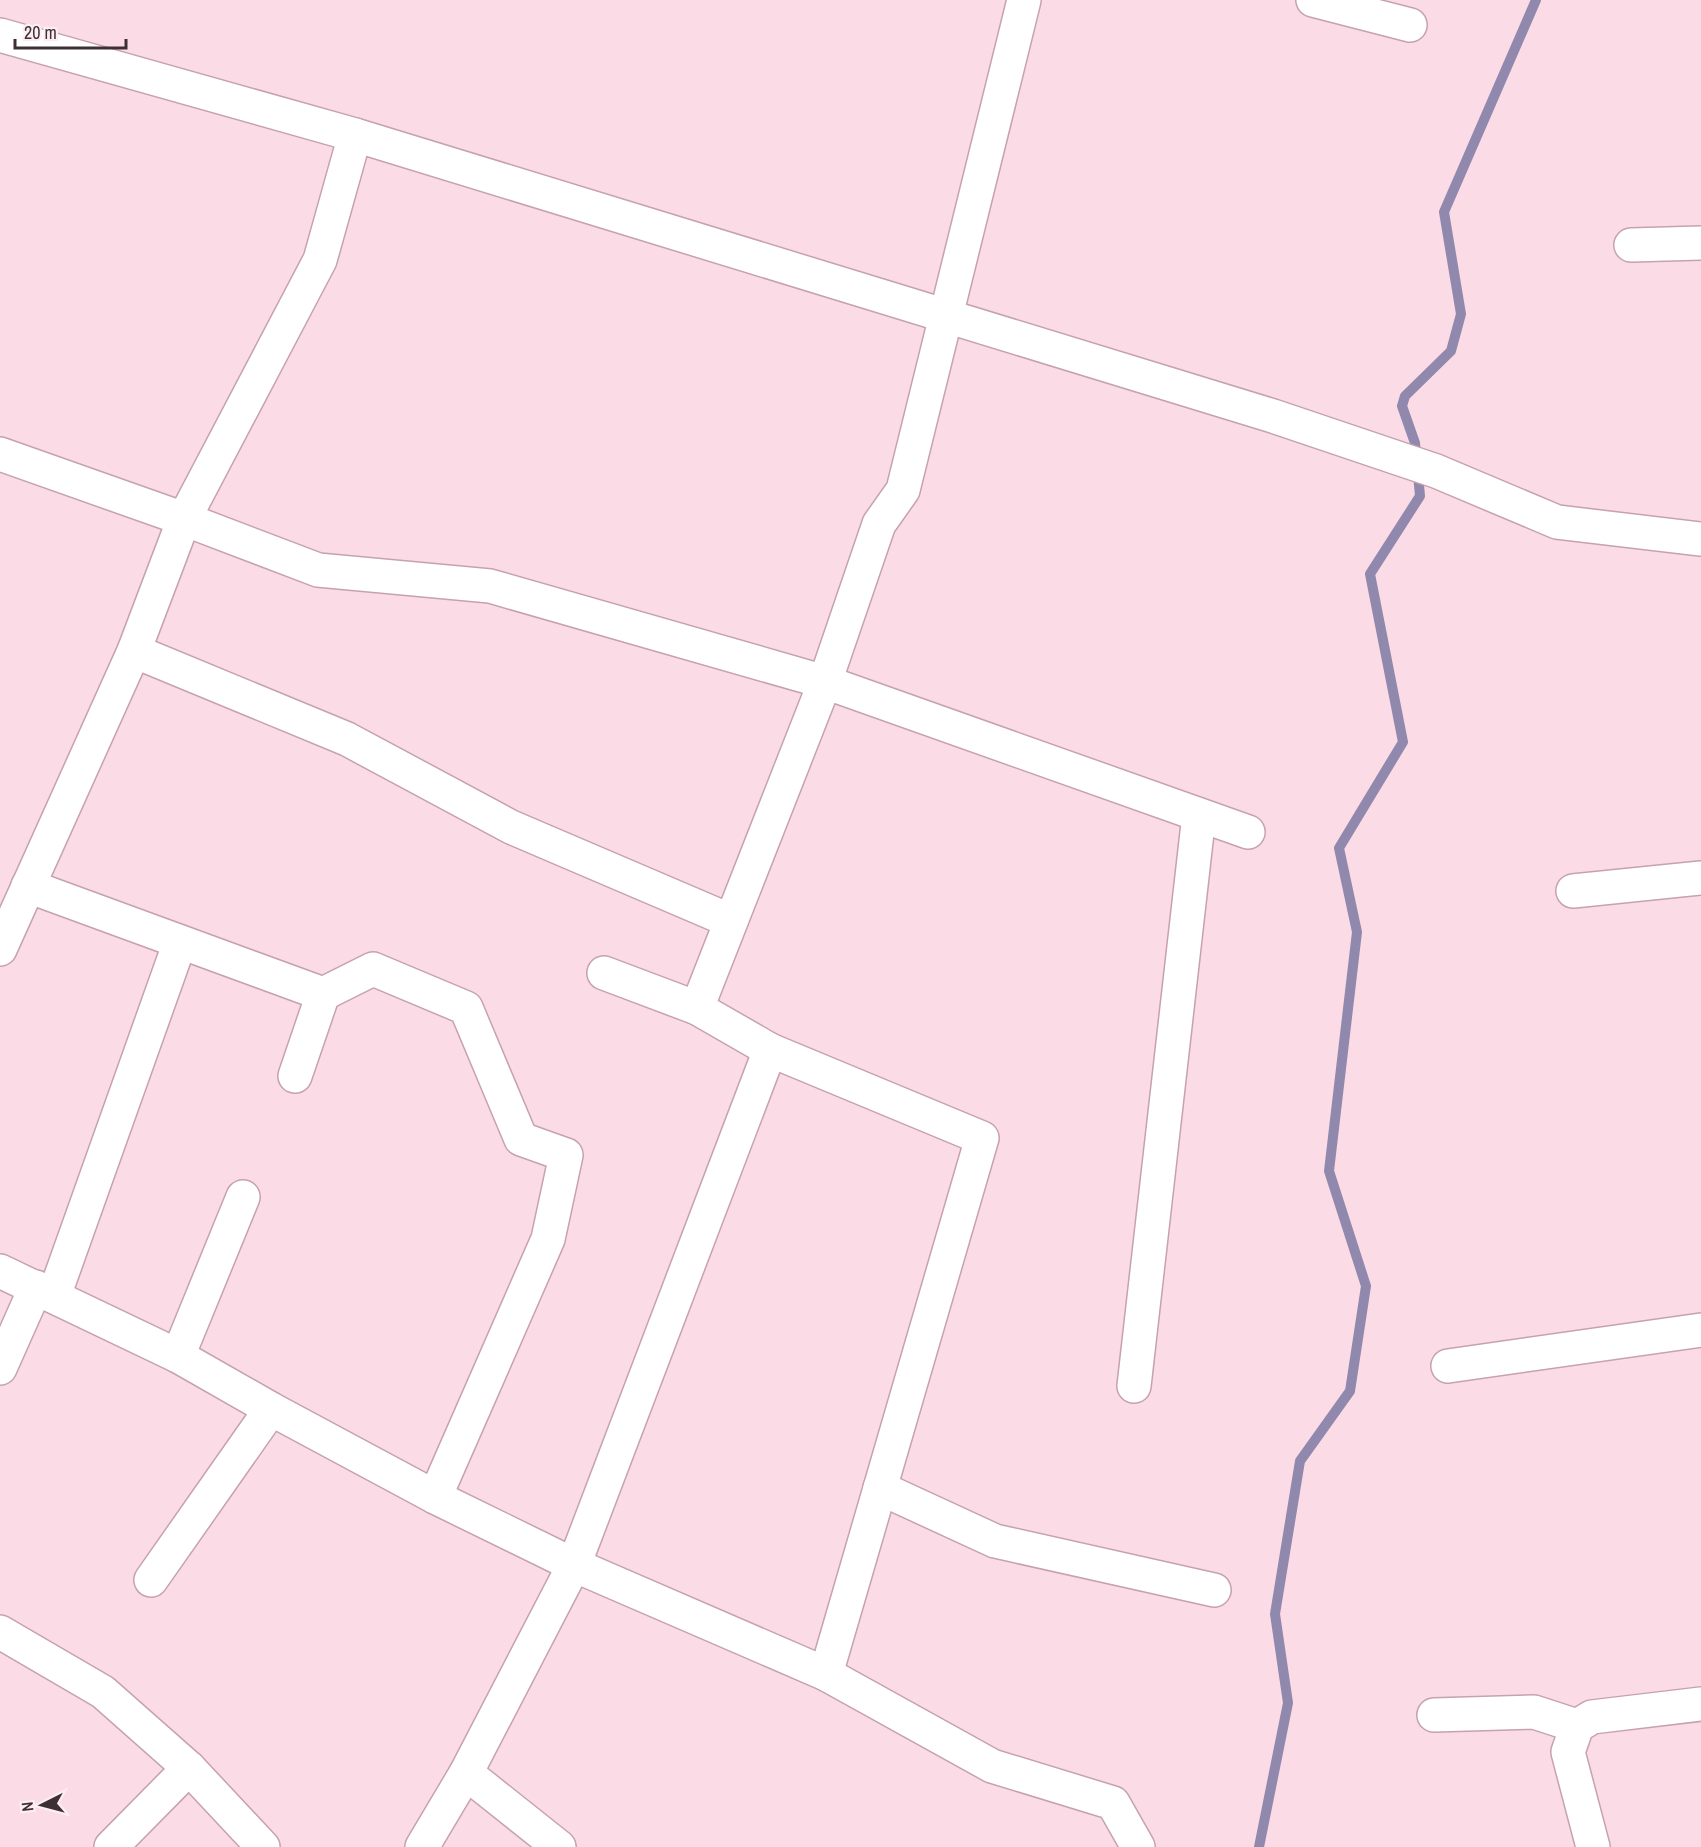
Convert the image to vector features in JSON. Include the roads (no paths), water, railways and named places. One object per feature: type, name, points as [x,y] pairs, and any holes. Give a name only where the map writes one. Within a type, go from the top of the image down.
[{"type":"street","points":[[697,1008],[825,682],[879,524],[903,490],[1024,0]]},
{"type":"street","points":[[1314,0],[1410,25]]},
{"type":"street","points":[[0,35],[356,135],[1273,416],[1436,471],[1557,522],[1701,540]]},
{"type":"street","points":[[0,949],[134,651],[184,519],[320,260],[356,135]]},
{"type":"street","points":[[1631,245],[1701,243]]},
{"type":"street","points":[[0,454],[184,519],[318,570],[490,586],[825,682],[1248,832]]},
{"type":"street","points":[[134,651],[347,740],[511,827],[731,921]]},
{"type":"street","points":[[1134,1386],[1199,815]]},
{"type":"street","points":[[1573,891],[1701,878]]},
{"type":"street","points":[[28,886],[323,994]]},
{"type":"street","points":[[0,1368],[45,1292],[180,942]]},
{"type":"street","points":[[295,1076],[323,994],[373,969],[466,1008],[520,1139],[566,1155],[548,1239],[435,1497]]},
{"type":"street","points":[[604,973],[697,1008],[770,1050],[982,1138],[826,1674]]},
{"type":"street","points":[[422,1847],[466,1773],[574,1565],[770,1050]]},
{"type":"street","points":[[178,1356],[243,1197]]},
{"type":"street","points":[[0,1271],[178,1356],[435,1497],[574,1565],[826,1674],[992,1766],[1113,1803],[1138,1847]]},
{"type":"street","points":[[1448,1366],[1701,1330]]},
{"type":"street","points":[[151,1580],[271,1409]]},
{"type":"street","points":[[880,1488],[994,1540],[1214,1590]]},
{"type":"street","points":[[0,1632],[103,1692],[189,1768],[264,1847]]},
{"type":"street","points":[[1593,1847],[1568,1752],[1577,1726],[1592,1717],[1701,1704]]},
{"type":"street","points":[[1434,1715],[1534,1712],[1577,1726]]},
{"type":"street","points":[[111,1847],[189,1768]]},
{"type":"street","points":[[466,1773],[559,1847]]},
{"type":"waterway","points":[[1259,1847],[1288,1703],[1275,1614],[1300,1461],[1350,1391],[1366,1286],[1329,1171],[1357,932],[1339,848],[1403,742],[1370,574],[1420,496],[1415,443],[1402,406],[1405,396],[1451,351],[1461,314],[1444,212],[1536,0]]}]
